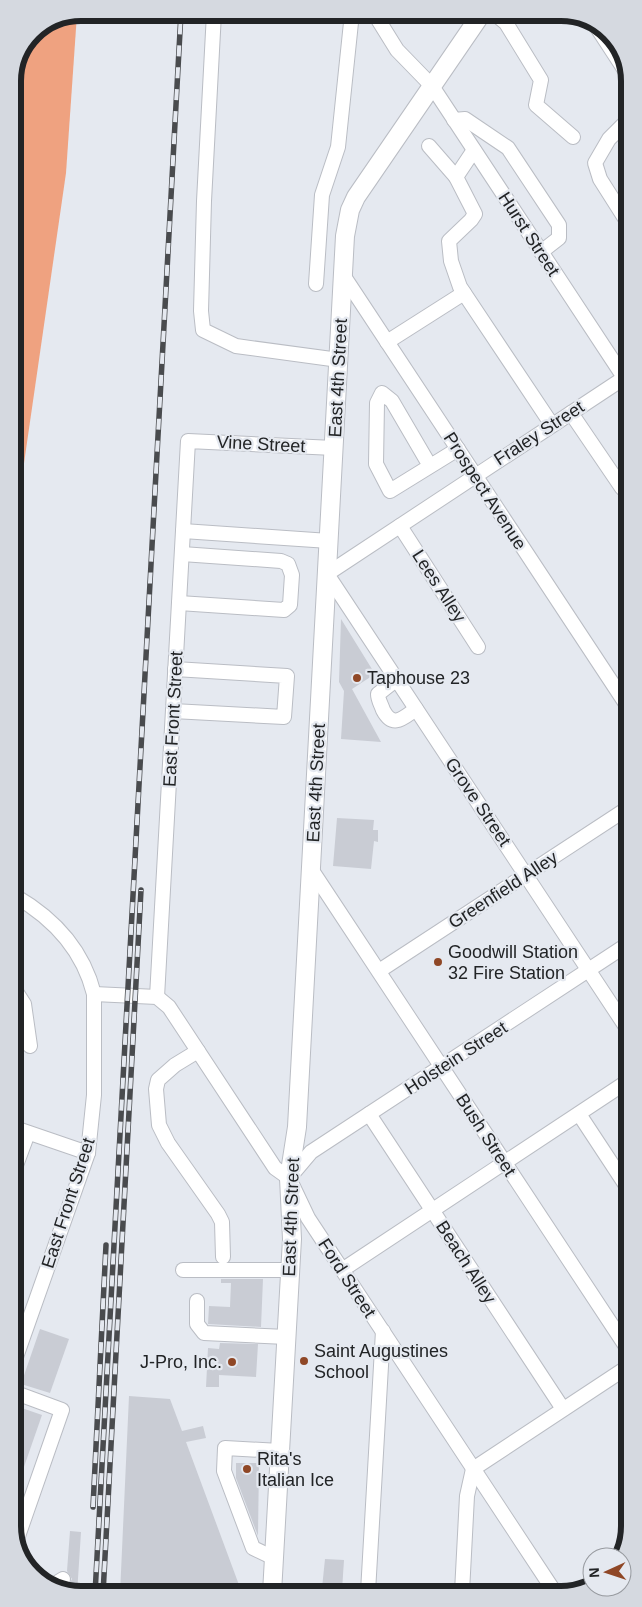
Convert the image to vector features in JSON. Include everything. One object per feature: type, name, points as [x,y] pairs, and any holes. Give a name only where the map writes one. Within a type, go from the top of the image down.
[{"type":"main road","name":"East 4th Street","points":[[272,1586],[292,1238],[289,1178],[297,1127],[345,236],[350,210],[363,186],[477,21]]},
{"type":"street","points":[[214,21],[204,201],[201,311],[203,330],[236,346],[339,360]]},
{"type":"street","points":[[316,284],[322,195],[338,147],[351,21]]},
{"type":"street","name":"Hurst Street","points":[[379,21],[397,50],[432,86],[621,372]]},
{"type":"street","points":[[504,21],[541,80],[536,105],[573,137]]},
{"type":"street","points":[[454,120],[466,119],[508,148],[559,226],[559,238],[541,252]]},
{"type":"street","points":[[621,127],[608,139],[595,163],[600,179],[621,212]]},
{"type":"street","points":[[429,146],[456,177],[475,214],[472,220],[449,241],[451,261],[464,293],[552,425]]},
{"type":"street","points":[[456,177],[474,150]]},
{"type":"street","name":"Prospect Avenue","points":[[343,275],[621,696]]},
{"type":"street","points":[[386,342],[464,293]]},
{"type":"street","name":"Fraley Street","points":[[327,574],[552,425],[621,382]]},
{"type":"street","points":[[430,466],[392,401],[382,393],[376,403],[376,464],[390,491],[458,449]]},
{"type":"street","points":[[571,413],[621,487]]},
{"type":"street","name":"Vine Street","points":[[188,440],[334,448]]},
{"type":"street","name":"East Front Street","points":[[157,997],[188,440]]},
{"type":"street","name":"Lees Alley","points":[[400,526],[478,647]]},
{"type":"street","points":[[183,531],[329,541]]},
{"type":"street","points":[[179,603],[284,610],[290,605],[291,590],[291,569],[288,564],[281,561],[182,554]]},
{"type":"street","name":"Grove Street","points":[[327,574],[621,1019]]},
{"type":"street","points":[[173,711],[284,717],[287,676],[175,669]]},
{"type":"street","points":[[396,679],[378,694],[387,718],[399,720],[416,709]]},
{"type":"street","name":"Greenfield Alley","points":[[379,971],[621,813]]},
{"type":"street","name":"Bush Street","points":[[311,869],[621,1339]]},
{"type":"street","name":"East Front Street","points":[[21,901],[64,934],[83,963],[90,977],[94,994],[94,1096],[88,1153],[21,1343]]},
{"type":"street","name":"Holstein Street","points":[[289,1178],[311,1152],[621,949]]},
{"type":"street","points":[[94,994],[157,997]]},
{"type":"street","name":"Ford Street","points":[[157,997],[169,1007],[275,1168],[289,1178],[308,1218],[551,1586]]},
{"type":"street","points":[[21,999],[24,1004],[30,1046]]},
{"type":"street","points":[[198,1051],[175,1065],[158,1080],[156,1089],[159,1125],[168,1143],[222,1222],[223,1257]]},
{"type":"street","points":[[342,1270],[621,1086]]},
{"type":"street","name":"Beach Alley","points":[[370,1114],[563,1409]]},
{"type":"street","points":[[579,1114],[621,1178]]},
{"type":"street","points":[[22,1130],[88,1153]]},
{"type":"street","points":[[183,1270],[289,1270]]},
{"type":"street","points":[[197,1301],[197,1324],[204,1333],[286,1337]]},
{"type":"street","points":[[368,1586],[383,1332]]},
{"type":"street","points":[[462,1586],[467,1496],[473,1469],[621,1371]]},
{"type":"street","points":[[21,1394],[62,1410],[21,1527]]},
{"type":"street","points":[[274,1558],[253,1548],[224,1471],[225,1448],[280,1451]]},
{"type":"shaded area","points":[[76,21],[66,173],[21,484],[21,77],[26,58],[31,48],[39,39],[48,31],[58,26]]},
{"type":"building","points":[[341,619],[375,674],[352,689],[381,742],[341,739],[344,691],[339,682]]},
{"type":"building","points":[[337,818],[374,820],[373,830],[378,830],[378,842],[374,841],[371,869],[333,866]]},
{"type":"building","points":[[221,1279],[263,1279],[261,1327],[208,1324],[209,1306],[230,1307],[231,1283],[221,1283]]},
{"type":"building","points":[[40,1329],[69,1339],[50,1393],[21,1384]]},
{"type":"building","name":"J-Pro, Inc.","points":[[220,1343],[258,1344],[256,1377],[219,1375],[219,1387],[206,1387],[208,1348],[219,1349]]},
{"type":"building","points":[[129,1396],[170,1399],[182,1431],[203,1426],[206,1438],[186,1442],[239,1586],[120,1586]]},
{"type":"building","points":[[21,1408],[42,1415],[21,1475]]},
{"type":"building","points":[[236,1463],[259,1463],[258,1536],[236,1478]]},
{"type":"building","points":[[70,1531],[81,1532],[78,1586],[69,1585],[72,1579],[67,1571]]},
{"type":"building","points":[[325,1559],[344,1560],[342,1586],[322,1586]]},
{"type":"railway","points":[[95,1586],[181,21]]},
{"type":"railway","points":[[103,1586],[141,890]]},
{"type":"railway","points":[[93,1507],[106,1245]]},
{"type":"place","name":"Taphouse 23","points":[[357,678]]},
{"type":"place","name":"Goodwill Station 32 Fire Station","points":[[438,962]]},
{"type":"place","name":"Saint Augustines School","points":[[304,1361]]},
{"type":"place","name":"J-Pro, Inc.","points":[[232,1362]]},
{"type":"place","name":"Rita's Italian Ice","points":[[247,1469]]}]
